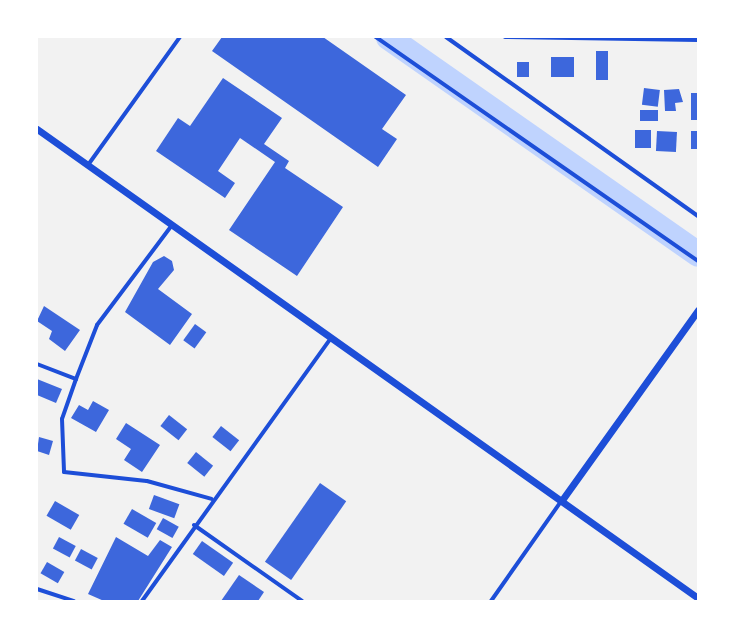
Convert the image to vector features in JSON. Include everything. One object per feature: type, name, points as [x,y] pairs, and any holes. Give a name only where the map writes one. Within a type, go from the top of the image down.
[{"type":"street","points":[[88,165],[180,37]]},
{"type":"street","points":[[376,37],[698,261]]},
{"type":"street","points":[[446,37],[698,216]]},
{"type":"street","points":[[505,37],[698,40]]},
{"type":"street","points":[[37,129],[562,500],[698,598]]},
{"type":"street","points":[[172,225],[97,325],[62,419],[64,472],[147,481],[212,500]]},
{"type":"street","points":[[491,601],[698,310]]},
{"type":"street","points":[[142,601],[194,525],[331,338]]},
{"type":"street","points":[[37,364],[76,379]]},
{"type":"street","points":[[194,525],[302,601]]},
{"type":"street","points":[[37,589],[74,601]]},
{"type":"building","points":[[222,37],[323,37],[406,95],[382,129],[397,139],[378,167],[212,51]]},
{"type":"building","points":[[596,51],[608,51],[608,80],[596,80]]},
{"type":"building","points":[[551,57],[574,57],[574,77],[551,77]]},
{"type":"building","points":[[517,62],[529,62],[529,77],[517,77]]},
{"type":"building","points":[[223,78],[282,118],[264,144],[289,161],[285,168],[343,207],[297,276],[229,230],[275,162],[240,138],[218,171],[235,183],[225,198],[156,151],[178,118],[190,126]]},
{"type":"building","points":[[644,88],[660,90],[658,107],[642,105]]},
{"type":"building","points":[[679,89],[683,102],[675,103],[676,111],[665,111],[664,90]]},
{"type":"building","points":[[691,93],[698,93],[698,120],[691,120]]},
{"type":"building","points":[[640,110],[658,110],[658,121],[640,121]]},
{"type":"building","points":[[635,130],[651,130],[651,148],[635,148]]},
{"type":"building","points":[[657,131],[677,132],[676,152],[656,151]]},
{"type":"building","points":[[691,131],[698,131],[698,149],[691,149]]},
{"type":"building","points":[[164,256],[172,261],[174,270],[158,289],[192,314],[170,345],[125,312],[153,262]]},
{"type":"building","points":[[44,306],[80,330],[65,351],[49,339],[52,331],[37,321]]},
{"type":"building","points":[[195,324],[206,332],[195,348],[183,340]]},
{"type":"building","points":[[37,379],[62,389],[56,403],[37,395]]},
{"type":"building","points":[[93,401],[109,410],[96,432],[71,418],[79,405],[88,410]]},
{"type":"building","points":[[169,415],[187,429],[179,440],[160,426]]},
{"type":"building","points":[[126,423],[160,445],[142,472],[124,460],[131,449],[116,439]]},
{"type":"building","points":[[221,426],[239,440],[231,451],[212,437]]},
{"type":"building","points":[[39,437],[53,441],[49,455],[37,451]]},
{"type":"building","points":[[196,452],[213,466],[204,477],[187,463]]},
{"type":"building","points":[[320,483],[346,501],[291,580],[265,562]]},
{"type":"building","points":[[154,495],[179,504],[174,518],[149,509]]},
{"type":"building","points":[[55,501],[79,515],[71,530],[47,516]]},
{"type":"building","points":[[132,509],[156,523],[148,538],[124,524]]},
{"type":"building","points":[[163,518],[179,527],[172,538],[157,529]]},
{"type":"building","points":[[59,537],[76,546],[70,557],[53,548]]},
{"type":"building","points":[[116,537],[148,556],[160,540],[172,547],[138,601],[104,601],[88,594]]},
{"type":"building","points":[[202,541],[233,563],[224,576],[193,554]]},
{"type":"building","points":[[81,549],[98,558],[92,569],[75,560]]},
{"type":"building","points":[[47,562],[64,572],[58,583],[40,573]]},
{"type":"building","points":[[239,575],[264,592],[258,601],[221,601]]},
{"type":"waterway","points":[[388,37],[698,254]]}]
